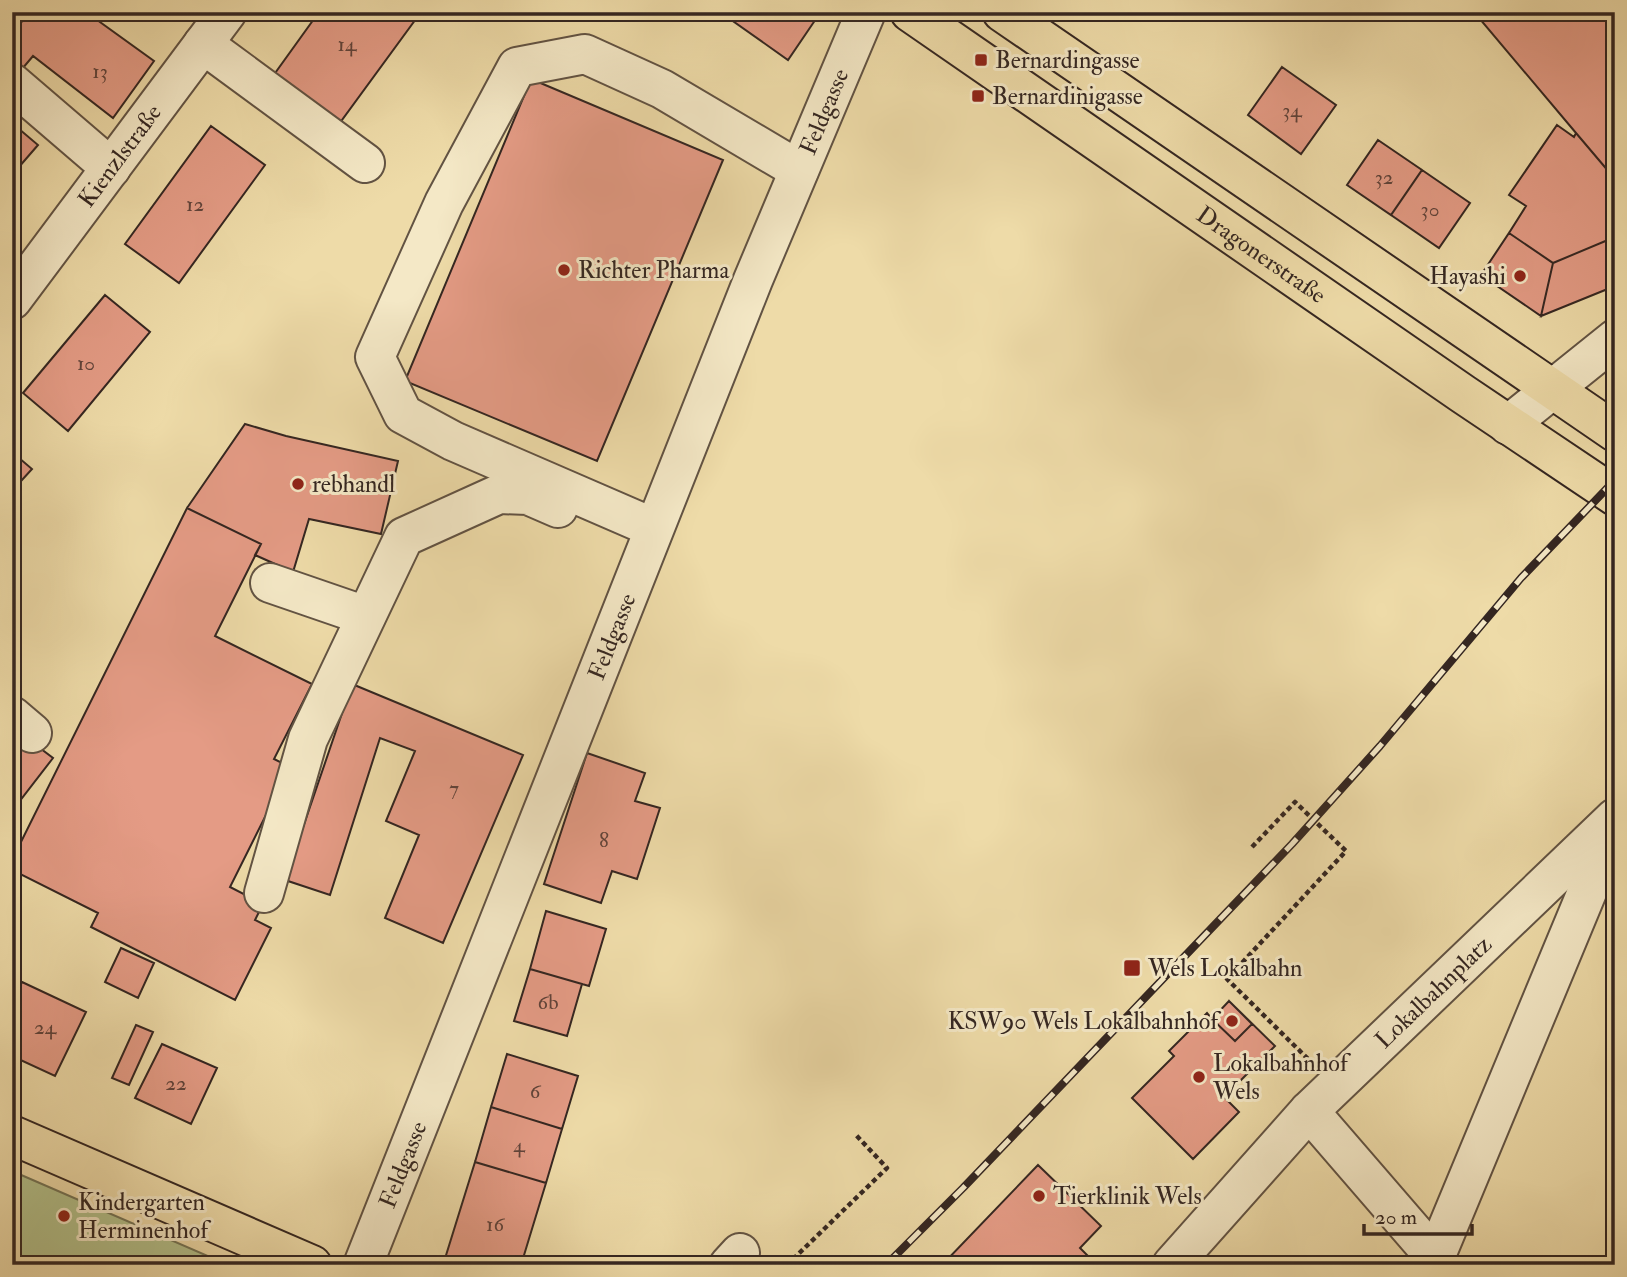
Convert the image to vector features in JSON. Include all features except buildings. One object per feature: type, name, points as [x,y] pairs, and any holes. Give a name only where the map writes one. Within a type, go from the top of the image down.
[{"type":"main road","name":"Dragonerstraße","points":[[910,12],[1615,496]]},
{"type":"main road","points":[[1002,12],[1615,432]]},
{"type":"main road","points":[[12,1135],[312,1265]]},
{"type":"street","name":"Feldgasse","points":[[363,1265],[753,280],[866,12]]},
{"type":"street","points":[[212,23],[365,163]]},
{"type":"street","name":"Kienzlstraße","points":[[12,300],[111,169],[212,23]]},
{"type":"street","points":[[651,536],[453,441],[403,414],[375,357],[444,203],[517,67],[585,54],[662,89],[799,170]]},
{"type":"street","points":[[12,83],[111,169]]},
{"type":"street","points":[[1508,425],[1615,339]]},
{"type":"street","points":[[264,893],[308,739],[404,537],[499,494],[528,495],[651,536]]},
{"type":"street","points":[[270,583],[366,615]]},
{"type":"street","name":"Lokalbahnplatz","points":[[1172,1265],[1322,1098],[1615,818]]},
{"type":"street","points":[[1434,1261],[1615,825]]},
{"type":"street","points":[[1322,1098],[1434,1261]]},
{"type":"path","points":[[1252,847],[1295,802],[1346,852],[1227,979],[1322,1098]]},
{"type":"path","points":[[787,1265],[887,1168],[855,1134]]},
{"type":"green space","name":"Kindergarten Herminenhof","points":[[12,1171],[217,1260],[215,1265],[12,1265]]},
{"type":"railway","points":[[886,1265],[1292,844],[1380,746],[1521,578],[1615,480]]},
{"type":"place","name":"Bernardingasse","points":[[981,60]]},
{"type":"place","name":"Bernardinigasse","points":[[978,96]]},
{"type":"place","name":"Richter Pharma","points":[[564,270]]},
{"type":"place","name":"Hayashi","points":[[1520,276]]},
{"type":"place","name":"rebhandl","points":[[298,484]]},
{"type":"place","name":"Wels Lokalbahn","points":[[1132,968]]},
{"type":"place","name":"KSW90 Wels Lokalbahnhof","points":[[1232,1021]]},
{"type":"place","name":"Lokalbahnhof Wels","points":[[1199,1077]]},
{"type":"place","name":"Tierklinik Wels","points":[[1039,1196]]},
{"type":"place","name":"Kindergarten Herminenhof","points":[[64,1216]]}]
